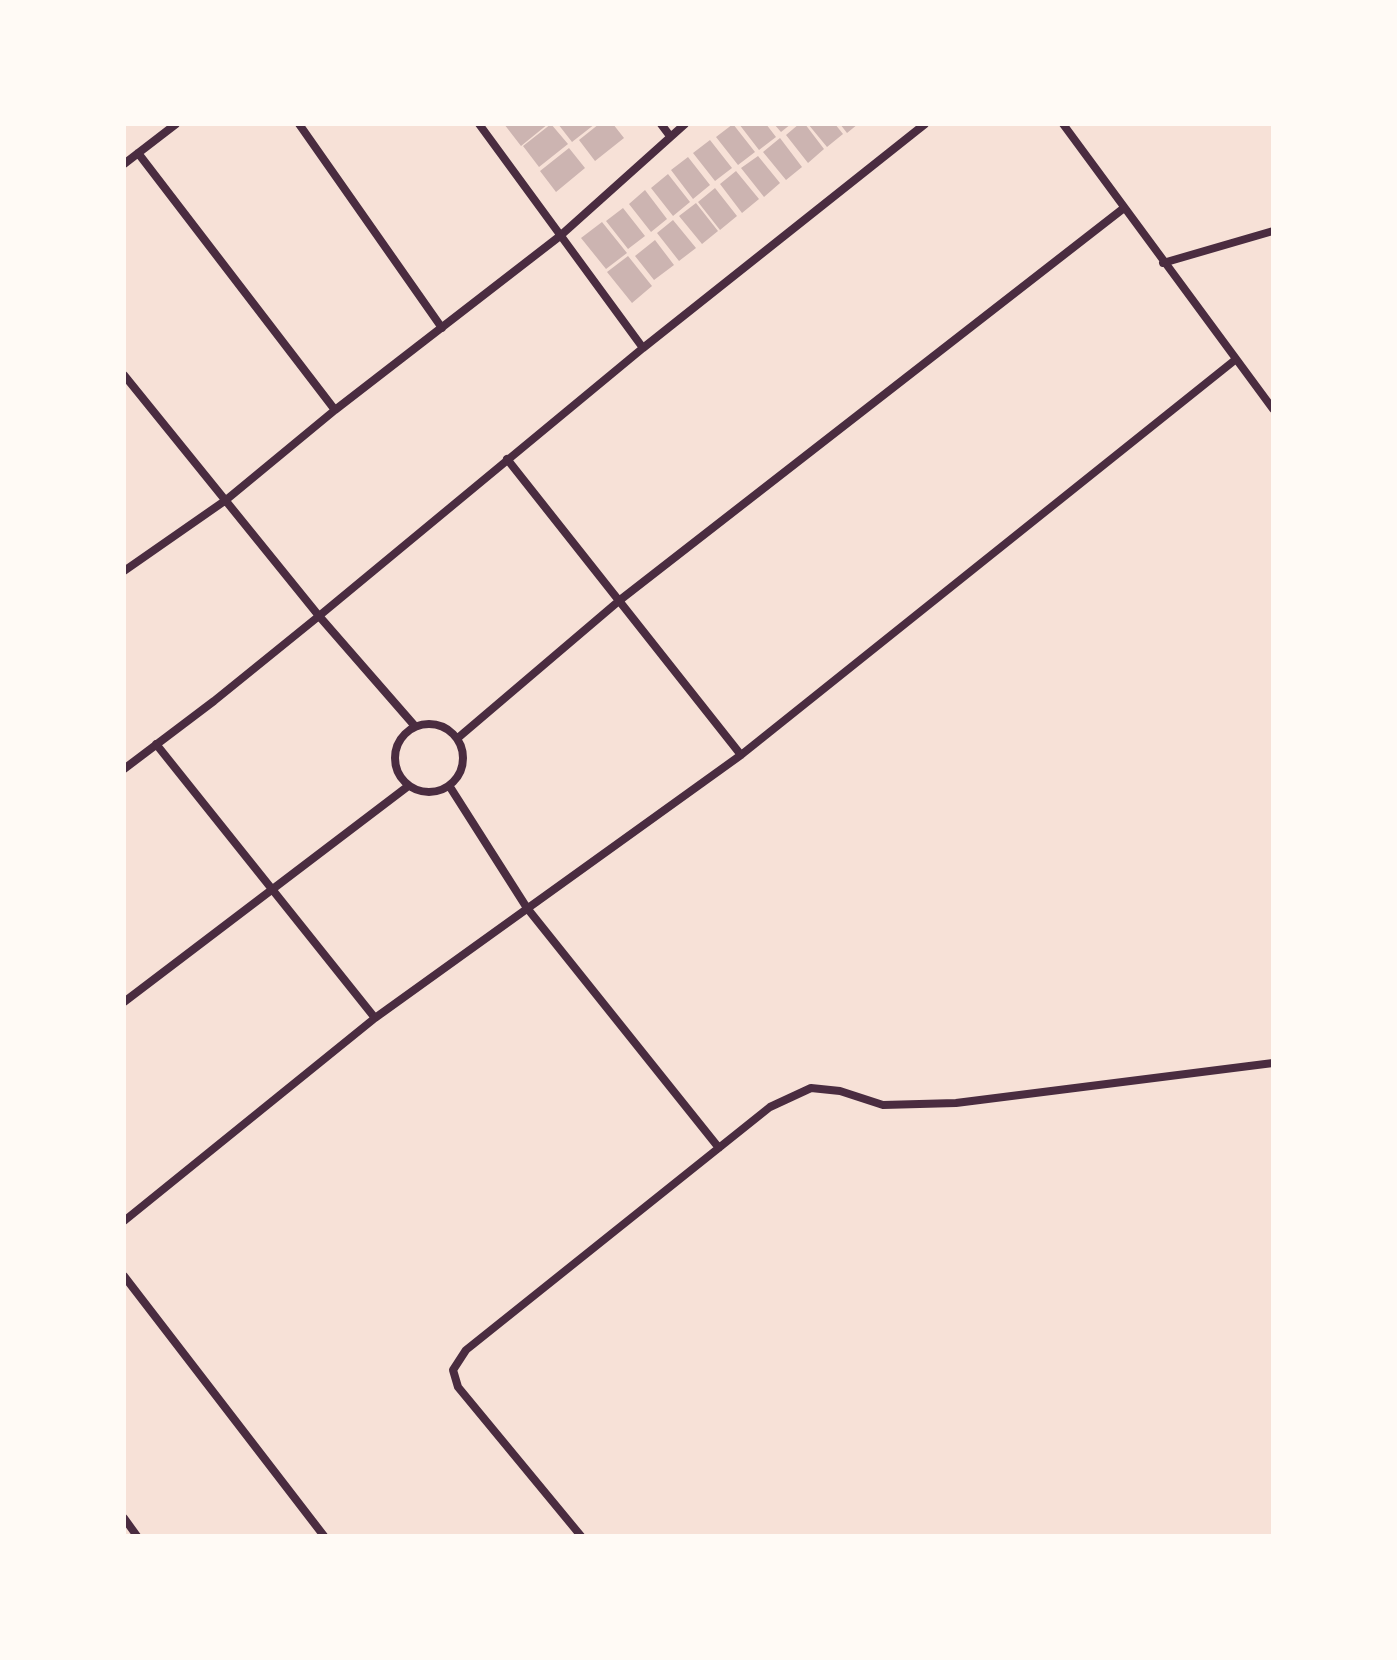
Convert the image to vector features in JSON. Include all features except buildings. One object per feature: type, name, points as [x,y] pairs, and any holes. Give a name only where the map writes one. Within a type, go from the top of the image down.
[{"type":"street","points":[[124,164],[176,124]]},
{"type":"street","points":[[299,124],[442,328]]},
{"type":"street","points":[[479,124],[643,348]]},
{"type":"street","points":[[661,124],[670,136]]},
{"type":"street","points":[[124,571],[226,500],[335,410],[560,236],[685,124]]},
{"type":"street","points":[[124,769],[214,701],[643,348],[925,124]]},
{"type":"street","points":[[1063,124],[1273,409]]},
{"type":"street","points":[[138,153],[335,410]]},
{"type":"street","points":[[459,737],[620,600],[1124,208]]},
{"type":"street","points":[[1163,263],[1273,231]]},
{"type":"street","points":[[124,1221],[375,1018],[741,755],[1235,360]]},
{"type":"street","points":[[124,375],[319,616],[414,725]]},
{"type":"street","points":[[124,394],[133,388]]},
{"type":"street","points":[[507,459],[741,755]]},
{"type":"street","points":[[439,723],[459,737],[464,764],[450,787],[429,794],[407,787],[394,767],[397,742],[414,725],[439,723]]},
{"type":"street","points":[[156,744],[375,1018]]},
{"type":"street","points":[[124,1002],[407,787]]},
{"type":"street","points":[[450,787],[527,908],[719,1148]]},
{"type":"street","points":[[581,1536],[458,1387],[453,1370],[466,1350],[770,1107],[811,1088],[840,1091],[883,1105],[956,1103],[1273,1063]]},
{"type":"street","points":[[124,1276],[324,1536]]},
{"type":"street","points":[[124,1518],[137,1536]]}]
